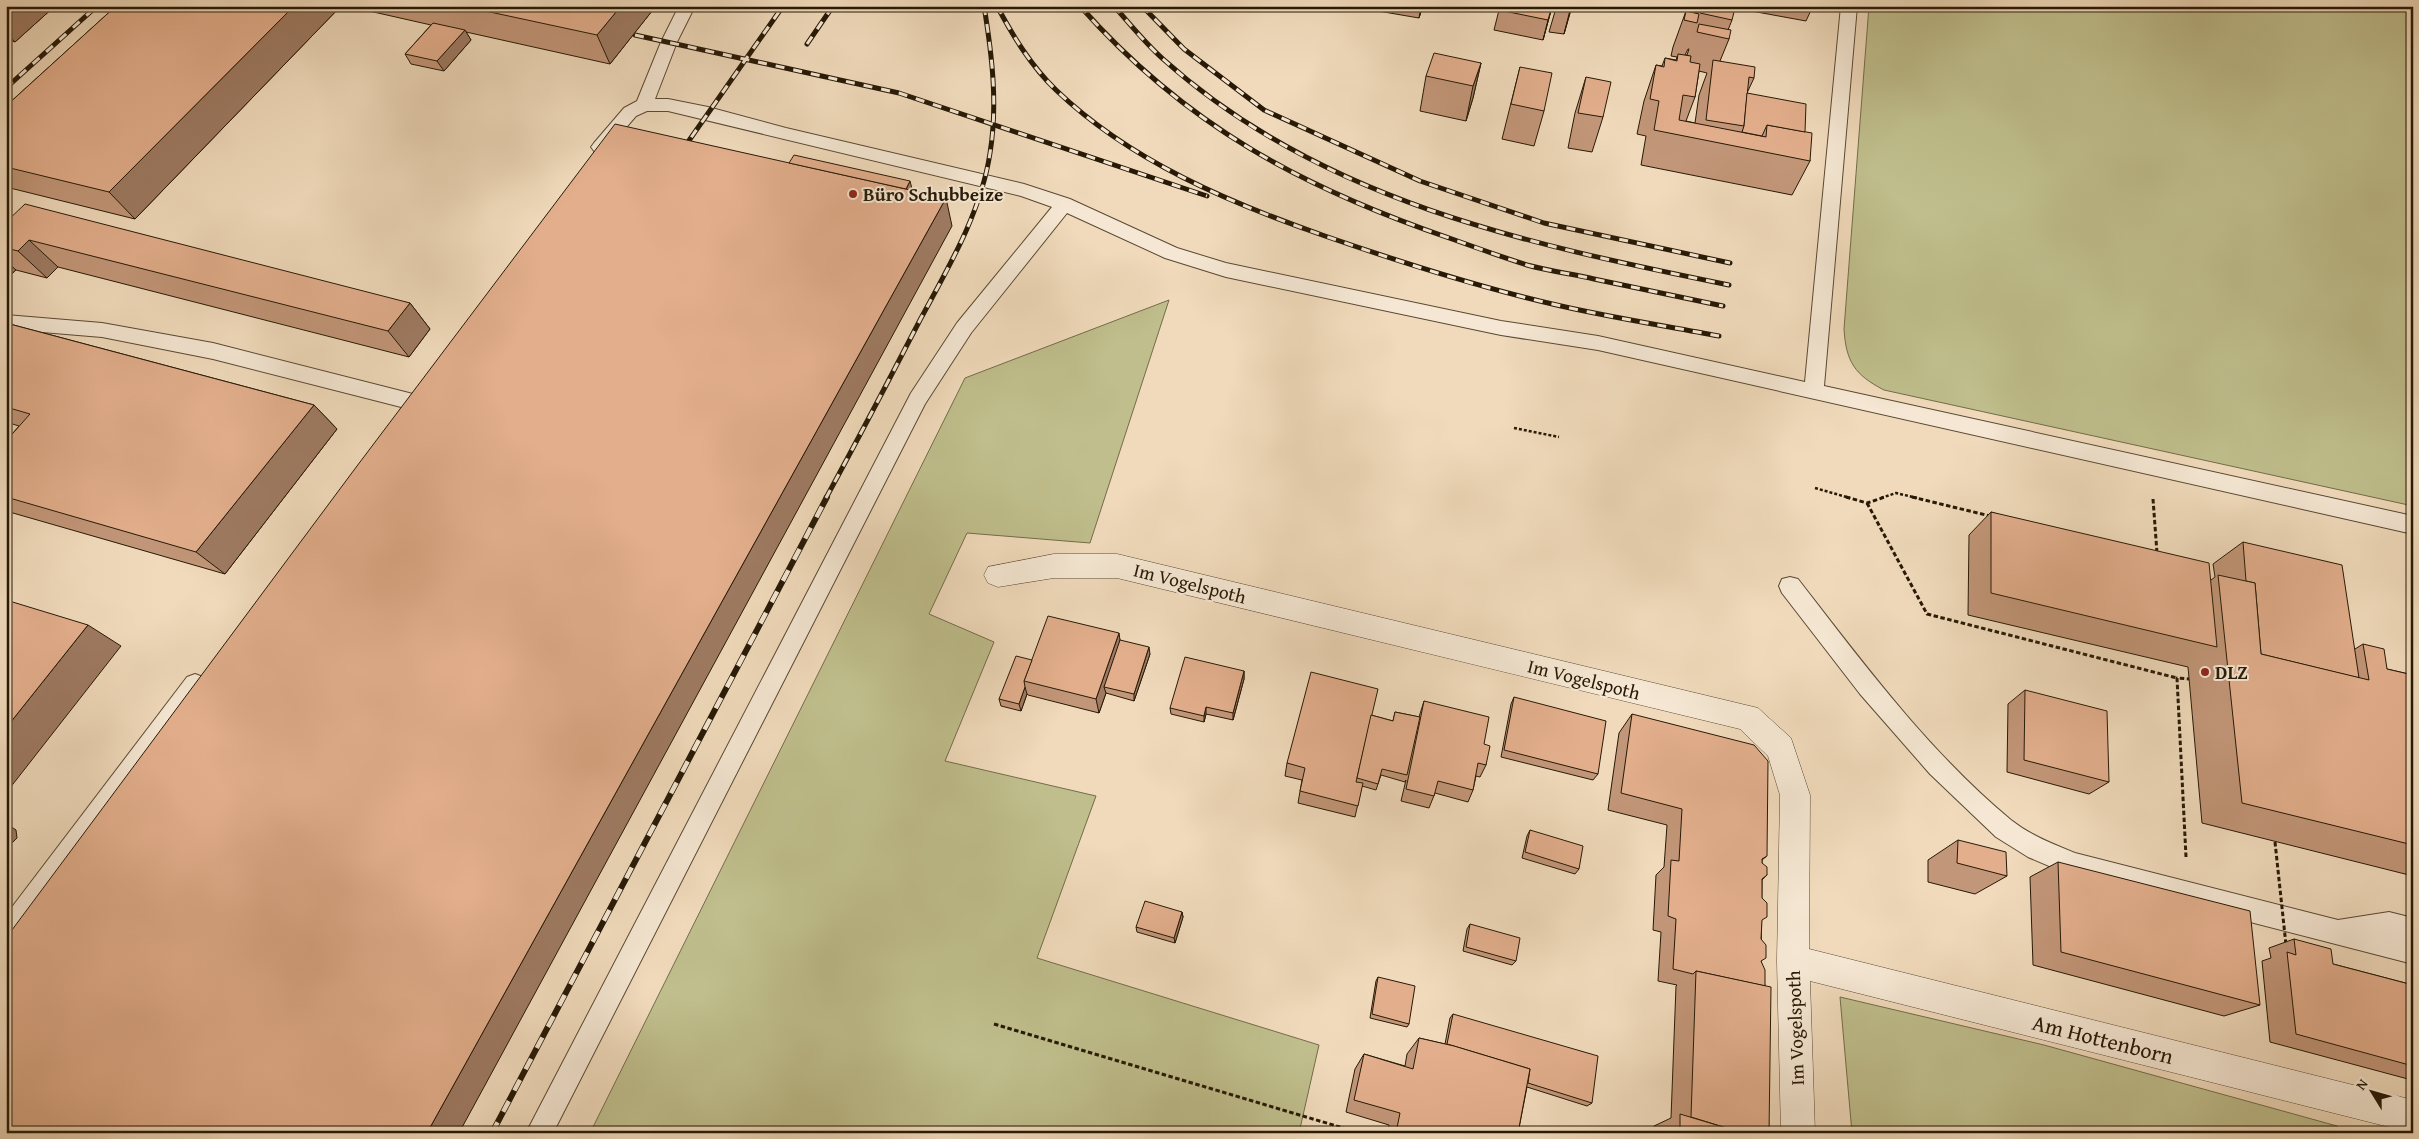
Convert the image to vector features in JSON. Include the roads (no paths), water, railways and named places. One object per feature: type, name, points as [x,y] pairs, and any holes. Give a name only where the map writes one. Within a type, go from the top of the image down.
[{"type":"street","name":"Im Vogelspoth","points":[[998,575],[1054,566],[1117,566],[1748,718],[1781,748],[1795,795],[1793,961],[1798,1133]]},
{"type":"street","name":"Am Hottenborn","points":[[1793,961],[2413,1117]]},
{"type":"lane","points":[[644,105],[669,42],[687,6]]},
{"type":"lane","points":[[1814,392],[1849,6]]},
{"type":"lane","points":[[589,162],[619,122],[630,112],[644,105],[668,105],[708,113],[786,134],[1024,190],[1064,204],[1171,253],[1226,270],[1501,328],[1598,343],[2413,525]]},
{"type":"lane","points":[[539,1133],[918,399],[964,328],[1064,204]]},
{"type":"lane","points":[[6,322],[102,330],[213,351],[409,401]]},
{"type":"lane","points":[[397,417],[421,385]]},
{"type":"lane","points":[[1790,586],[1874,695],[1938,766],[2004,829],[2036,849],[2075,865],[2413,952]]},
{"type":"lane","points":[[6,935],[205,672]]},
{"type":"lane","points":[[2332,931],[2389,924],[2413,930]]},
{"type":"railway","points":[[6,88],[97,6]]},
{"type":"railway","points":[[746,59],[783,6]]},
{"type":"railway","points":[[807,44],[833,6]]},
{"type":"railway","points":[[984,6],[992,61],[993,124]]},
{"type":"railway","points":[[997,6],[1016,39],[1038,71],[1056,90],[1085,115],[1149,159],[1218,194],[1325,236],[1472,283],[1581,310],[1719,336]]},
{"type":"railway","points":[[1080,6],[1120,48],[1162,86],[1205,119],[1297,175],[1346,198],[1398,219],[1527,265],[1723,306]]},
{"type":"railway","points":[[1114,6],[1163,59],[1224,108],[1290,148],[1358,182],[1430,210],[1503,233],[1578,252],[1729,285]]},
{"type":"railway","points":[[1142,6],[1184,49],[1264,110],[1420,181],[1544,223],[1730,263]]},
{"type":"railway","points":[[635,35],[746,59]]},
{"type":"railway","points":[[681,152],[746,59]]},
{"type":"railway","points":[[746,59],[899,93],[993,124]]},
{"type":"railway","points":[[826,498],[962,240],[986,175],[993,124]]},
{"type":"railway","points":[[993,124],[1207,196]]},
{"type":"railway","points":[[492,1133],[827,497]]},
{"type":"place","name":"Büro Schubbeize","points":[[853,194]]},
{"type":"place","name":"DLZ","points":[[2205,672]]}]
